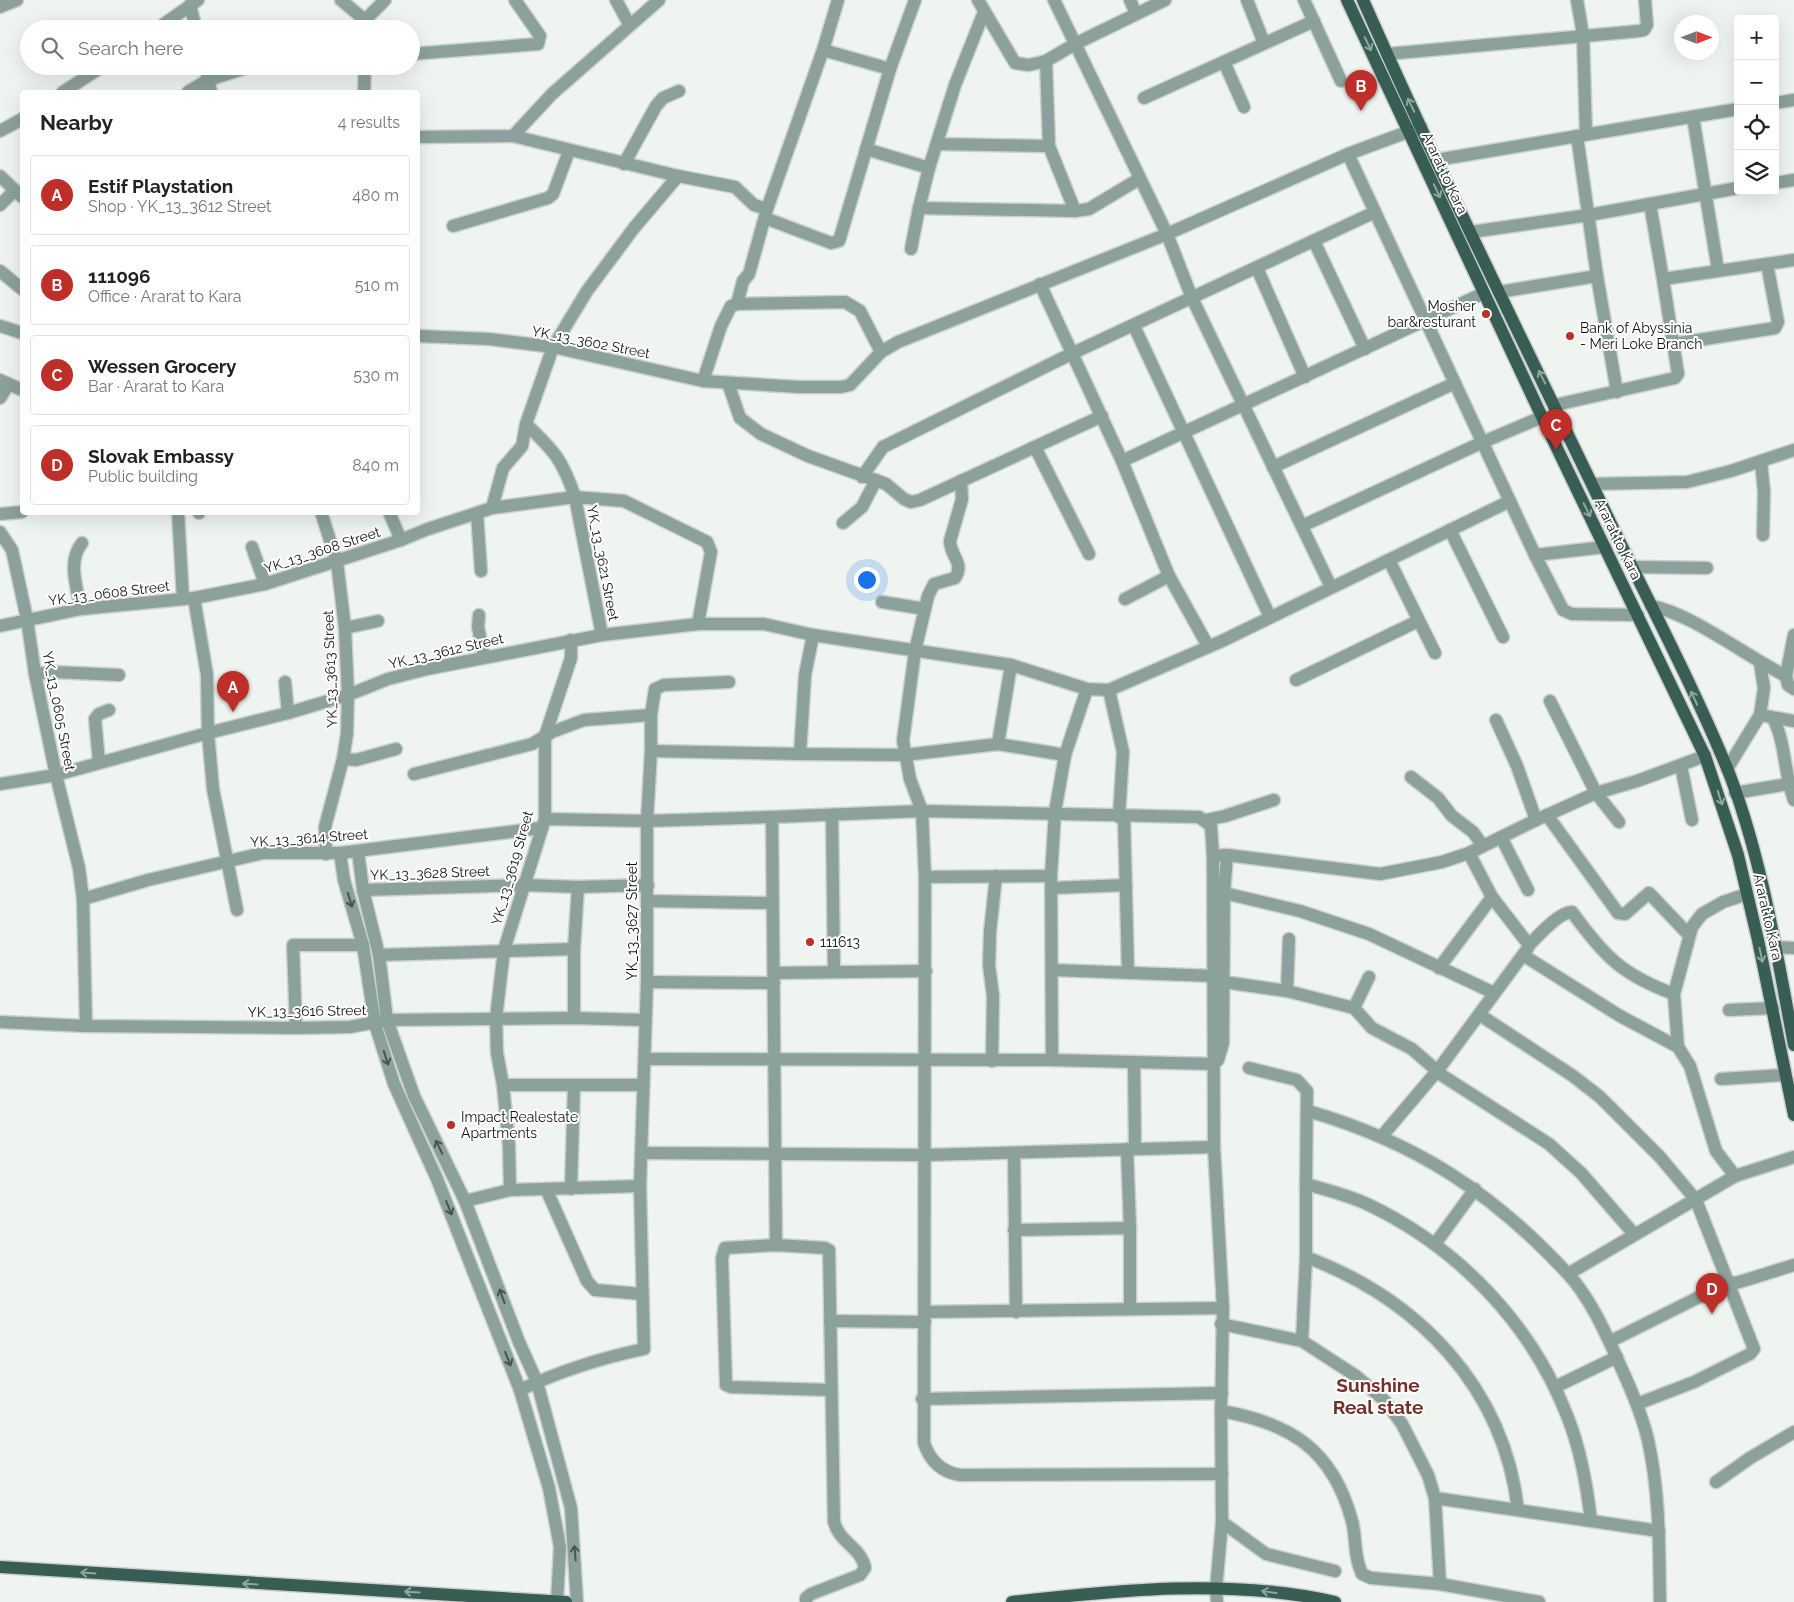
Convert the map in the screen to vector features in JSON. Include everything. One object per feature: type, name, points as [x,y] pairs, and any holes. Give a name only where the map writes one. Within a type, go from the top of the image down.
[{"type":"main road","name":"Ararat to Kara","points":[[1347,0],[1542,417],[1705,756],[1729,824],[1747,894],[1773,1008],[1794,1115]]},
{"type":"main road","name":"Ararat to Kara","points":[[1363,0],[1436,160],[1555,405],[1727,769],[1750,844],[1791,1017],[1794,1045]]},
{"type":"main road","points":[[1662,664],[1676,659]]},
{"type":"main road","points":[[1767,982],[1781,980]]},
{"type":"main road","points":[[0,1568],[566,1602]]},
{"type":"main road","points":[[1012,1602],[1166,1589],[1217,1596],[1261,1590],[1335,1602]]},
{"type":"street","points":[[0,7],[17,0]]},
{"type":"street","points":[[341,0],[356,20]]},
{"type":"street","points":[[365,20],[385,0]]},
{"type":"street","points":[[420,53],[538,44],[540,36],[515,0]]},
{"type":"street","points":[[616,0],[629,24]]},
{"type":"street","points":[[513,136],[552,94],[629,24],[659,0]]},
{"type":"street","points":[[737,304],[743,281],[749,274],[766,213],[823,50],[838,0]]},
{"type":"street","points":[[420,137],[513,136],[624,164],[735,187],[754,205],[766,213],[836,243],[839,241],[890,69],[915,0]]},
{"type":"street","points":[[978,0],[1015,63],[1029,65],[1046,61],[1074,44],[1166,0]]},
{"type":"street","points":[[1054,0],[1167,234],[1192,298],[1331,587]]},
{"type":"street","points":[[1130,0],[1136,14]]},
{"type":"street","points":[[1247,0],[1264,43]]},
{"type":"street","points":[[1304,0],[1341,81]]},
{"type":"street","points":[[1577,0],[1583,35],[1582,135],[1589,215],[1597,276],[1617,392]]},
{"type":"street","points":[[1387,54],[1644,30],[1647,25],[1645,0]]},
{"type":"street","points":[[170,20],[194,3]]},
{"type":"street","points":[[194,3],[195,20]]},
{"type":"street","points":[[911,249],[929,168],[956,85],[984,12]]},
{"type":"street","points":[[1144,98],[1314,21]]},
{"type":"street","points":[[823,50],[890,69]]},
{"type":"street","points":[[1046,61],[1049,146],[1075,211]]},
{"type":"street","points":[[1224,62],[1244,106]]},
{"type":"street","points":[[66,90],[88,75]]},
{"type":"street","points":[[195,90],[233,75]]},
{"type":"street","points":[[364,90],[365,75]]},
{"type":"street","points":[[624,164],[656,106],[663,98],[678,91]]},
{"type":"street","points":[[1779,102],[1794,100]]},
{"type":"street","points":[[1436,160],[1734,111]]},
{"type":"street","points":[[1693,117],[1718,270]]},
{"type":"street","points":[[0,131],[20,120]]},
{"type":"street","name":"YK_13_3602 Street","points":[[420,336],[488,340],[553,347],[703,381],[841,387],[853,382],[881,352],[898,342],[1167,234],[1348,154],[1422,127]]},
{"type":"street","points":[[937,144],[1049,146]]},
{"type":"street","points":[[866,148],[929,168]]},
{"type":"street","points":[[453,226],[548,198],[553,194],[569,151]]},
{"type":"street","points":[[1348,154],[1535,555],[1563,610],[1572,614],[1638,616]]},
{"type":"street","points":[[0,176],[19,194],[0,205]]},
{"type":"street","points":[[492,508],[503,468],[522,446],[526,424],[553,347],[587,291],[636,226],[678,176]]},
{"type":"street","points":[[919,208],[1075,211],[1089,209],[1139,179]]},
{"type":"street","points":[[1779,182],[1794,180]]},
{"type":"street","points":[[1471,232],[1589,215],[1734,189]]},
{"type":"street","points":[[1555,405],[1675,378],[1678,374],[1650,204]]},
{"type":"street","points":[[862,477],[883,447],[1073,353],[1375,212]]},
{"type":"street","points":[[1314,241],[1366,349]]},
{"type":"street","points":[[1663,278],[1794,260]]},
{"type":"street","points":[[1672,344],[1775,328],[1778,322],[1767,264]]},
{"type":"street","points":[[1257,268],[1305,377]]},
{"type":"street","points":[[0,271],[20,287]]},
{"type":"street","points":[[1499,292],[1597,276]]},
{"type":"street","points":[[1040,284],[1122,460],[1169,576],[1208,646]]},
{"type":"street","points":[[1122,460],[1484,293]]},
{"type":"street","points":[[703,381],[721,326],[731,306],[737,304],[845,302],[860,311],[881,352]]},
{"type":"street","points":[[0,326],[20,333]]},
{"type":"street","points":[[1134,326],[1270,617]]},
{"type":"street","points":[[0,398],[4,382],[20,389]]},
{"type":"street","points":[[728,383],[740,418],[760,434],[862,477],[886,484],[904,500],[910,502],[920,500],[1102,416]]},
{"type":"street","points":[[1273,467],[1455,383]]},
{"type":"street","points":[[1302,526],[1483,442],[1542,417]]},
{"type":"street","name":"YK_13_3621 Street","points":[[526,424],[561,461],[575,497],[602,635]]},
{"type":"street","points":[[1035,448],[1090,554]]},
{"type":"street","points":[[1592,484],[1687,482],[1794,450]]},
{"type":"street","points":[[1761,461],[1764,492],[1763,535]]},
{"type":"street","points":[[842,522],[862,507],[876,480]]},
{"type":"street","points":[[961,481],[962,499],[950,541],[950,547],[960,569],[955,578],[934,584],[931,588],[915,651],[903,741],[910,779],[922,812],[925,876],[925,1317],[922,1399],[926,1451],[940,1468],[949,1473],[1222,1474]]},
{"type":"street","name":"YK_13_3608 Street","points":[[188,598],[265,584],[337,562],[492,508],[575,497],[624,501],[707,542],[711,546],[698,624]]},
{"type":"street","points":[[1128,971],[1122,817],[1123,752],[1109,690],[1270,617],[1510,501]]},
{"type":"street","points":[[0,514],[20,512]]},
{"type":"street","points":[[477,513],[481,571]]},
{"type":"street","points":[[178,515],[188,598],[207,674],[208,733],[213,789],[237,910]]},
{"type":"street","name":"YK_13_3613 Street","points":[[322,515],[337,562],[345,628],[348,695],[347,734],[343,759],[325,827],[326,854]]},
{"type":"street","points":[[390,515],[401,540]]},
{"type":"street","points":[[1450,530],[1503,637]]},
{"type":"street","name":"YK_13_0605 Street","points":[[0,532],[12,550],[28,619],[35,674],[56,775],[79,868],[83,899],[86,1026]]},
{"type":"street","points":[[81,609],[74,565],[76,550],[82,543]]},
{"type":"street","points":[[252,547],[265,584]]},
{"type":"street","points":[[1535,555],[1605,547]]},
{"type":"street","points":[[1388,560],[1435,653]]},
{"type":"street","points":[[1632,567],[1707,568]]},
{"type":"street","points":[[1125,599],[1169,576]]},
{"type":"street","name":"YK_13_0608 Street","points":[[28,619],[81,609],[188,598]]},
{"type":"street","points":[[882,602],[925,610]]},
{"type":"street","points":[[1651,606],[1663,608],[1694,623],[1760,663],[1786,676]]},
{"type":"street","points":[[479,615],[478,627],[484,656]]},
{"type":"street","points":[[0,626],[28,619]]},
{"type":"street","points":[[345,628],[378,621]]},
{"type":"street","points":[[1296,680],[1418,621]]},
{"type":"street","name":"YK_13_3612 Street","points":[[0,784],[56,775],[288,713],[348,695],[388,679],[484,656],[602,635],[698,624],[764,624],[813,635],[1011,664],[1087,689],[1109,690]]},
{"type":"street","points":[[800,754],[805,675],[813,635]]},
{"type":"street","points":[[1794,635],[1792,656],[1786,676],[1788,685],[1794,689]]},
{"type":"street","name":"YK_13_3619 Street","points":[[510,1190],[509,1146],[503,1085],[497,1053],[496,1018],[504,950],[543,824],[545,736],[571,658],[571,640]]},
{"type":"street","points":[[1727,769],[1760,715],[1764,688],[1760,663]]},
{"type":"street","points":[[998,744],[1011,664]]},
{"type":"street","points":[[35,674],[54,672],[119,674]]},
{"type":"street","points":[[285,682],[288,713]]},
{"type":"street","name":"YK_13_3627 Street","points":[[537,1382],[598,1360],[644,1349],[640,1186],[645,1059],[644,1020],[647,982],[647,821],[652,751],[651,715],[656,689],[664,685],[729,682]]},
{"type":"street","points":[[1052,1060],[1052,882],[1055,812],[1065,755],[1087,689]]},
{"type":"street","points":[[1550,701],[1596,793],[1619,822]]},
{"type":"street","points":[[99,762],[95,719],[99,714],[109,710]]},
{"type":"street","points":[[414,774],[532,744],[565,726],[584,720],[651,715]]},
{"type":"street","points":[[1760,715],[1794,721]]},
{"type":"street","points":[[1773,718],[1780,738],[1788,784],[1794,800]]},
{"type":"street","points":[[1496,720],[1541,817],[1619,915],[1625,914],[1649,893],[1689,935]]},
{"type":"street","points":[[652,751],[905,755],[998,744],[1065,755]]},
{"type":"street","points":[[343,759],[356,760],[396,749]]},
{"type":"street","points":[[1213,856],[1227,855],[1380,874],[1442,862],[1469,854],[1541,817],[1596,793],[1705,756]]},
{"type":"street","points":[[1680,766],[1692,820]]},
{"type":"street","points":[[1410,777],[1438,798],[1452,816],[1473,832],[1483,846]]},
{"type":"street","points":[[1735,793],[1788,784]]},
{"type":"street","points":[[1219,979],[1211,826],[1206,820],[1225,816],[1274,800]]},
{"type":"street","name":"YK_13_3614 Street","points":[[83,899],[228,860],[263,854],[340,853],[543,824],[922,812],[1055,812],[1122,817],[1199,817],[1206,820]]},
{"type":"street","points":[[832,815],[834,972]]},
{"type":"street","points":[[772,817],[771,903],[774,978],[776,1245]]},
{"type":"street","points":[[1501,837],[1528,890]]},
{"type":"street","points":[[358,851],[363,890],[379,955],[381,1022],[414,1096],[466,1201],[519,1342],[537,1382],[571,1508],[577,1602]]},
{"type":"street","points":[[340,853],[344,880],[363,945],[394,1084],[437,1179],[520,1390],[549,1488],[560,1547],[557,1602]]},
{"type":"street","points":[[1469,854],[1492,897],[1526,950],[1620,1016],[1678,1047]]},
{"type":"street","points":[[1217,1596],[1222,1522],[1221,1324],[1223,1308],[1214,1147],[1213,1064],[1227,855]]},
{"type":"street","points":[[925,876],[996,876],[1052,882],[1126,885]]},
{"type":"street","points":[[992,1062],[993,996],[989,949],[996,876]]},
{"type":"street","name":"YK_13_3628 Street","points":[[363,890],[524,885],[578,887],[648,886]]},
{"type":"street","points":[[574,1018],[574,949],[578,887]]},
{"type":"street","points":[[1224,893],[1300,911],[1369,934],[1494,992]]},
{"type":"street","points":[[1735,1176],[1716,1151],[1690,1066],[1678,1047],[1674,994],[1689,935],[1696,920],[1702,914],[1723,902],[1747,894]]},
{"type":"street","points":[[1439,968],[1492,897]]},
{"type":"street","points":[[648,901],[771,903]]},
{"type":"street","points":[[1382,1136],[1438,1070],[1526,950],[1542,931],[1564,915],[1572,912],[1600,949],[1622,970],[1649,985],[1674,994]]},
{"type":"street","points":[[1287,991],[1289,939]]},
{"type":"street","points":[[296,1028],[293,945],[363,945]]},
{"type":"street","points":[[1775,947],[1794,948]]},
{"type":"street","points":[[379,955],[574,949]]},
{"type":"street","points":[[1053,970],[1128,971],[1219,979],[1287,991],[1354,1008],[1372,1028],[1412,1049],[1443,1076],[1549,1144],[1581,1173],[1634,1234]]},
{"type":"street","points":[[647,982],[774,978],[834,972],[926,971]]},
{"type":"street","points":[[1354,1008],[1369,977]]},
{"type":"street","points":[[1729,1010],[1773,1008]]},
{"type":"street","points":[[1480,1015],[1600,1096],[1660,1157],[1696,1200],[1754,1349],[1750,1354],[1694,1382],[1637,1404]]},
{"type":"street","name":"YK_13_3616 Street","points":[[0,1022],[86,1026],[296,1028],[381,1022],[496,1018],[644,1020]]},
{"type":"street","points":[[645,1059],[774,1058],[992,1062],[1052,1060],[1213,1064]]},
{"type":"street","points":[[1130,1309],[1131,1149],[1134,1062]]},
{"type":"street","points":[[1249,1068],[1297,1080],[1307,1091],[1306,1257],[1302,1340]]},
{"type":"street","points":[[1721,1079],[1785,1075]]},
{"type":"street","points":[[503,1085],[643,1085]]},
{"type":"street","points":[[571,1189],[574,1086]]},
{"type":"street","points":[[1308,1111],[1382,1136],[1475,1189],[1518,1224],[1568,1274],[1611,1341],[1637,1404],[1647,1438],[1658,1500],[1660,1602]]},
{"type":"street","points":[[642,1153],[925,1155],[1214,1147]]},
{"type":"street","points":[[1014,1153],[1016,1312]]},
{"type":"street","points":[[1568,1274],[1735,1176],[1794,1157]]},
{"type":"street","points":[[1306,1184],[1367,1204],[1435,1244],[1479,1282],[1506,1312],[1522,1332],[1555,1387],[1577,1445],[1586,1483],[1591,1521]]},
{"type":"street","points":[[466,1201],[510,1190],[547,1191],[640,1186]]},
{"type":"street","points":[[1435,1244],[1475,1189]]},
{"type":"street","points":[[547,1191],[587,1281],[595,1290],[642,1294]]},
{"type":"street","points":[[1014,1230],[1130,1228]]},
{"type":"street","points":[[806,1602],[806,1598],[811,1594],[860,1575],[865,1568],[864,1560],[858,1552],[836,1531],[834,1521],[830,1390],[829,1250],[825,1248],[776,1245],[729,1246],[723,1252],[726,1385],[731,1387],[830,1390]]},
{"type":"street","points":[[1306,1257],[1357,1278],[1408,1312],[1463,1371],[1485,1402],[1496,1423],[1512,1470],[1518,1510]]},
{"type":"street","points":[[1611,1341],[1729,1282],[1736,1282],[1794,1265]]},
{"type":"street","points":[[830,1321],[1016,1312],[1223,1308]]},
{"type":"street","points":[[1221,1324],[1302,1340],[1356,1376],[1384,1400],[1402,1424],[1418,1455],[1435,1498],[1440,1584]]},
{"type":"street","points":[[1555,1387],[1617,1357]]},
{"type":"street","points":[[520,1390],[537,1382]]},
{"type":"street","points":[[922,1399],[1222,1392]]},
{"type":"street","points":[[1221,1411],[1254,1417],[1278,1427],[1303,1441],[1325,1462],[1339,1482],[1347,1503],[1354,1528],[1354,1553],[1362,1574],[1371,1578],[1440,1584],[1539,1602]]},
{"type":"street","points":[[1716,1482],[1756,1454],[1794,1432]]},
{"type":"street","points":[[1435,1498],[1659,1531]]},
{"type":"street","points":[[1222,1522],[1266,1554],[1335,1571]]},
{"type":"place","name":"111096","points":[[1361,111]]},
{"type":"place","name":"Mosher bar&resturant","points":[[1486,314]]},
{"type":"place","name":"Bank of Abyssinia - Meri Loke Branch","points":[[1570,336]]},
{"type":"place","name":"Wessen Grocery","points":[[1556,450]]},
{"type":"place","name":"Estif Playstation","points":[[233,712]]},
{"type":"place","name":"111613","points":[[810,942]]},
{"type":"place","name":"Impact Realestate Apartments","points":[[451,1125]]},
{"type":"place","name":"Slovak Embassy","points":[[1712,1314]]},
{"type":"district","name":"Sunshine Real state","points":[[1378,1396]]}]
